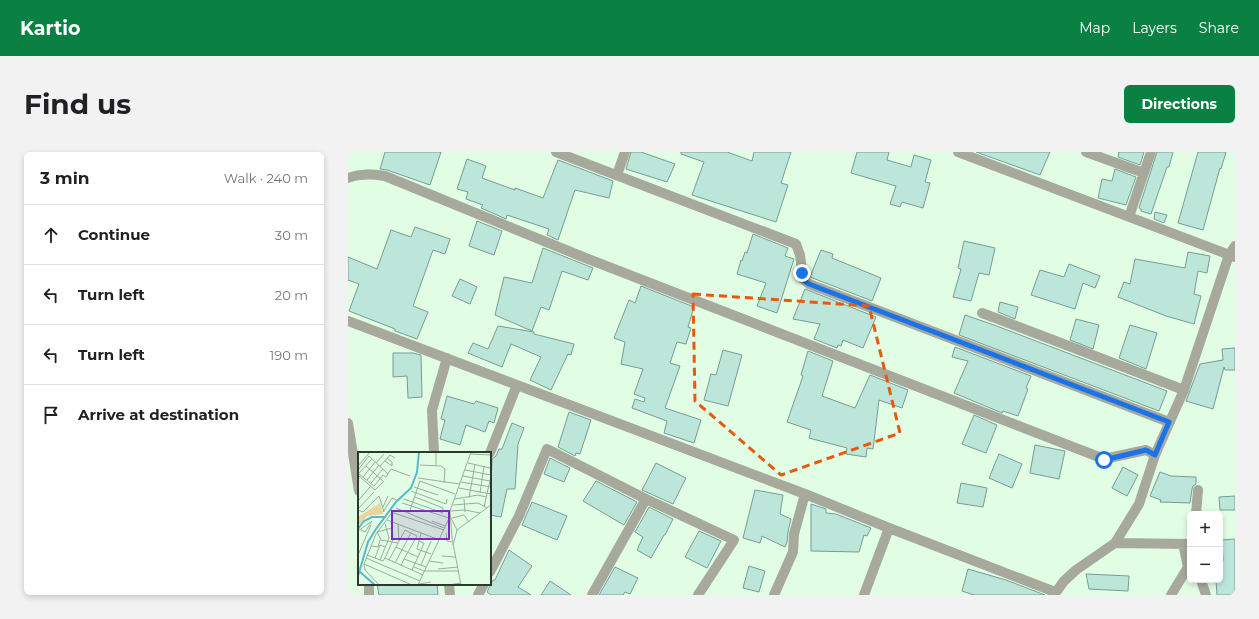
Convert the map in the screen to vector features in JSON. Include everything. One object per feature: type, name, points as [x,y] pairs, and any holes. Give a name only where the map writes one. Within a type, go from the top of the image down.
[{"type":"street","points":[[556,152],[796,244],[800,255],[803,280],[809,284],[1169,422]]},
{"type":"street","points":[[617,175],[625,152]]},
{"type":"street","points":[[958,152],[1232,256]]},
{"type":"street","points":[[1086,152],[1144,173]]},
{"type":"street","points":[[1129,217],[1151,152]]},
{"type":"street","points":[[348,178],[364,174],[384,176],[578,255],[1104,460],[1146,450],[1155,455]]},
{"type":"street","points":[[348,321],[805,494],[1055,594],[1064,581],[1076,570],[1115,543],[1139,504],[1155,455],[1184,390],[1235,246]]},
{"type":"street","points":[[982,313],[1184,390]]},
{"type":"street","points":[[434,452],[432,410],[447,358]]},
{"type":"street","points":[[490,452],[517,385]]},
{"type":"street","points":[[348,423],[358,485]]},
{"type":"street","points":[[491,570],[519,516],[547,449],[646,499],[734,540],[698,595]]},
{"type":"street","points":[[1196,511],[1198,490]]},
{"type":"street","points":[[774,595],[793,552],[794,534],[805,494]]},
{"type":"street","points":[[592,595],[646,499]]},
{"type":"street","points":[[864,595],[889,528]]},
{"type":"street","points":[[1115,543],[1186,544],[1188,567],[1172,595]]},
{"type":"street","points":[[1202,583],[1206,595]]},
{"type":"street","points":[[449,585],[450,595]]},
{"type":"street","points":[[478,595],[483,585]]},
{"type":"highlighted area","points":[[693,294],[869,306],[900,433],[781,475],[695,401]]},
{"type":"building","points":[[385,152],[441,152],[430,185],[380,169]]},
{"type":"building","points":[[631,152],[641,152],[675,164],[667,182],[626,169]]},
{"type":"building","points":[[681,152],[727,152],[752,161],[754,152],[791,152],[781,183],[788,185],[776,222],[692,195],[704,162],[681,154]]},
{"type":"building","points":[[857,152],[889,152],[887,160],[911,167],[914,155],[931,160],[925,182],[930,183],[923,208],[902,202],[900,207],[890,204],[896,186],[851,173]]},
{"type":"building","points":[[976,152],[1050,152],[1040,175]]},
{"type":"building","points":[[1119,152],[1144,152],[1140,165],[1118,157]]},
{"type":"building","points":[[1157,152],[1173,152],[1169,167],[1167,167],[1151,214],[1141,211],[1139,208]]},
{"type":"building","points":[[1198,152],[1226,152],[1221,169],[1220,168],[1203,230],[1178,223]]},
{"type":"building","points":[[467,159],[486,166],[482,178],[543,198],[558,160],[613,181],[609,198],[575,190],[558,240],[547,235],[549,229],[507,215],[506,219],[481,208],[483,205],[466,199],[468,192],[457,189]]},
{"type":"building","points":[[1115,169],[1136,177],[1126,205],[1098,198],[1102,179],[1112,181]]},
{"type":"building","points":[[1155,212],[1167,215],[1164,223],[1154,219]]},
{"type":"building","points":[[477,221],[502,231],[494,255],[469,246]]},
{"type":"building","points":[[415,227],[450,239],[445,254],[433,250],[413,306],[428,312],[417,339],[349,311],[359,284],[348,280],[348,257],[377,269],[391,230],[411,237]]},
{"type":"building","points":[[753,234],[788,248],[785,256],[794,259],[777,313],[757,306],[766,283],[737,274],[741,260],[742,261],[745,252],[747,253]]},
{"type":"building","points":[[964,241],[995,248],[989,275],[979,273],[971,301],[953,297],[961,269],[958,268]]},
{"type":"building","points":[[543,248],[593,268],[588,280],[562,271],[549,310],[541,307],[532,331],[495,315],[504,277],[532,283]]},
{"type":"building","points":[[821,250],[833,254],[832,258],[881,278],[872,301],[810,277]]},
{"type":"building","points":[[1188,252],[1210,256],[1207,273],[1198,271],[1194,294],[1201,296],[1194,324],[1166,316],[1118,297],[1124,282],[1130,284],[1135,259],[1185,268]]},
{"type":"building","points":[[1069,264],[1100,276],[1095,288],[1083,283],[1075,309],[1031,295],[1040,270],[1064,277]]},
{"type":"building","points":[[460,279],[477,287],[470,304],[452,296]]},
{"type":"building","points":[[641,286],[694,307],[688,327],[691,328],[686,344],[677,342],[670,363],[680,366],[665,408],[701,420],[694,443],[664,433],[667,421],[632,408],[635,399],[644,402],[645,398],[634,394],[643,369],[621,364],[625,342],[614,338],[629,300],[635,303]]},
{"type":"building","points":[[805,289],[876,317],[863,348],[843,340],[841,346],[838,345],[837,348],[814,339],[820,324],[793,319]]},
{"type":"building","points":[[1000,302],[1018,307],[1015,319],[998,312]]},
{"type":"building","points":[[965,315],[1167,391],[1159,411],[959,335]]},
{"type":"building","points":[[1076,319],[1099,325],[1093,349],[1070,340]]},
{"type":"building","points":[[1130,325],[1157,333],[1146,369],[1119,358]]},
{"type":"building","points":[[498,326],[534,332],[534,334],[574,344],[571,355],[568,354],[551,390],[530,380],[541,357],[511,344],[502,367],[468,353],[473,343],[488,349]]},
{"type":"building","points":[[955,347],[1031,376],[1018,416],[1003,411],[1002,413],[954,393],[968,361],[952,357]]},
{"type":"building","points":[[1235,348],[1235,370],[1225,370],[1224,367],[1213,409],[1186,401],[1200,364],[1223,360],[1222,349]]},
{"type":"building","points":[[723,350],[742,355],[728,406],[704,400],[711,374],[716,375]]},
{"type":"building","points":[[808,351],[833,361],[822,396],[855,408],[870,375],[908,390],[902,408],[879,400],[873,449],[867,448],[866,457],[846,454],[847,448],[809,438],[811,430],[787,422],[803,376],[801,375]]},
{"type":"building","points":[[393,353],[413,353],[421,355],[422,397],[408,398],[407,376],[393,377]]},
{"type":"building","points":[[447,396],[474,404],[476,401],[498,408],[494,423],[489,421],[485,432],[466,425],[460,445],[440,439],[445,420],[441,419]]},
{"type":"building","points":[[569,412],[591,420],[580,454],[576,453],[575,456],[558,447]]},
{"type":"building","points":[[974,415],[997,425],[986,453],[962,444]]},
{"type":"building","points":[[512,423],[524,428],[518,444],[515,489],[507,489],[501,517],[491,515],[491,487],[492,459],[496,456],[499,449],[502,449]]},
{"type":"building","points":[[1035,445],[1065,451],[1059,479],[1030,473]]},
{"type":"building","points":[[999,454],[1022,464],[1012,488],[989,478]]},
{"type":"building","points":[[550,458],[570,468],[564,482],[544,474]]},
{"type":"building","points":[[656,463],[686,478],[673,504],[642,490]]},
{"type":"building","points":[[1123,467],[1138,475],[1127,496],[1112,488]]},
{"type":"building","points":[[1160,472],[1171,476],[1196,477],[1196,484],[1192,489],[1190,503],[1160,502],[1161,500],[1150,496]]},
{"type":"building","points":[[596,481],[637,502],[624,525],[583,501]]},
{"type":"building","points":[[961,483],[987,488],[983,507],[957,503]]},
{"type":"building","points":[[755,490],[783,495],[780,514],[791,519],[785,547],[762,536],[760,543],[743,538]]},
{"type":"building","points":[[1235,496],[1235,510],[1220,510],[1219,497]]},
{"type":"building","points":[[532,502],[567,516],[557,540],[522,525]]},
{"type":"building","points":[[811,504],[826,509],[826,513],[836,514],[871,528],[867,536],[864,535],[859,552],[811,551]]},
{"type":"building","points":[[649,507],[673,519],[651,558],[637,550],[643,537],[635,532]]},
{"type":"building","points":[[699,531],[721,541],[707,568],[685,557]]},
{"type":"building","points":[[1235,539],[1235,595],[1217,595],[1216,583],[1223,583],[1223,540]]},
{"type":"building","points":[[509,550],[532,566],[518,587],[531,595],[491,595],[487,592],[493,580],[495,580]]},
{"type":"building","points":[[749,566],[765,571],[759,592],[743,588]]},
{"type":"building","points":[[615,567],[638,578],[630,594],[625,592],[623,595],[599,595]]},
{"type":"building","points":[[968,569],[1006,580],[1045,595],[974,595],[962,591]]},
{"type":"building","points":[[1086,574],[1129,576],[1128,591],[1089,589]]},
{"type":"building","points":[[550,581],[571,595],[541,595]]},
{"type":"building","points":[[377,585],[437,585],[438,595],[379,595]]},
{"type":"route","points":[[802,273],[803,280],[809,284],[1169,422],[1155,455],[1146,450],[1104,460]]}]
